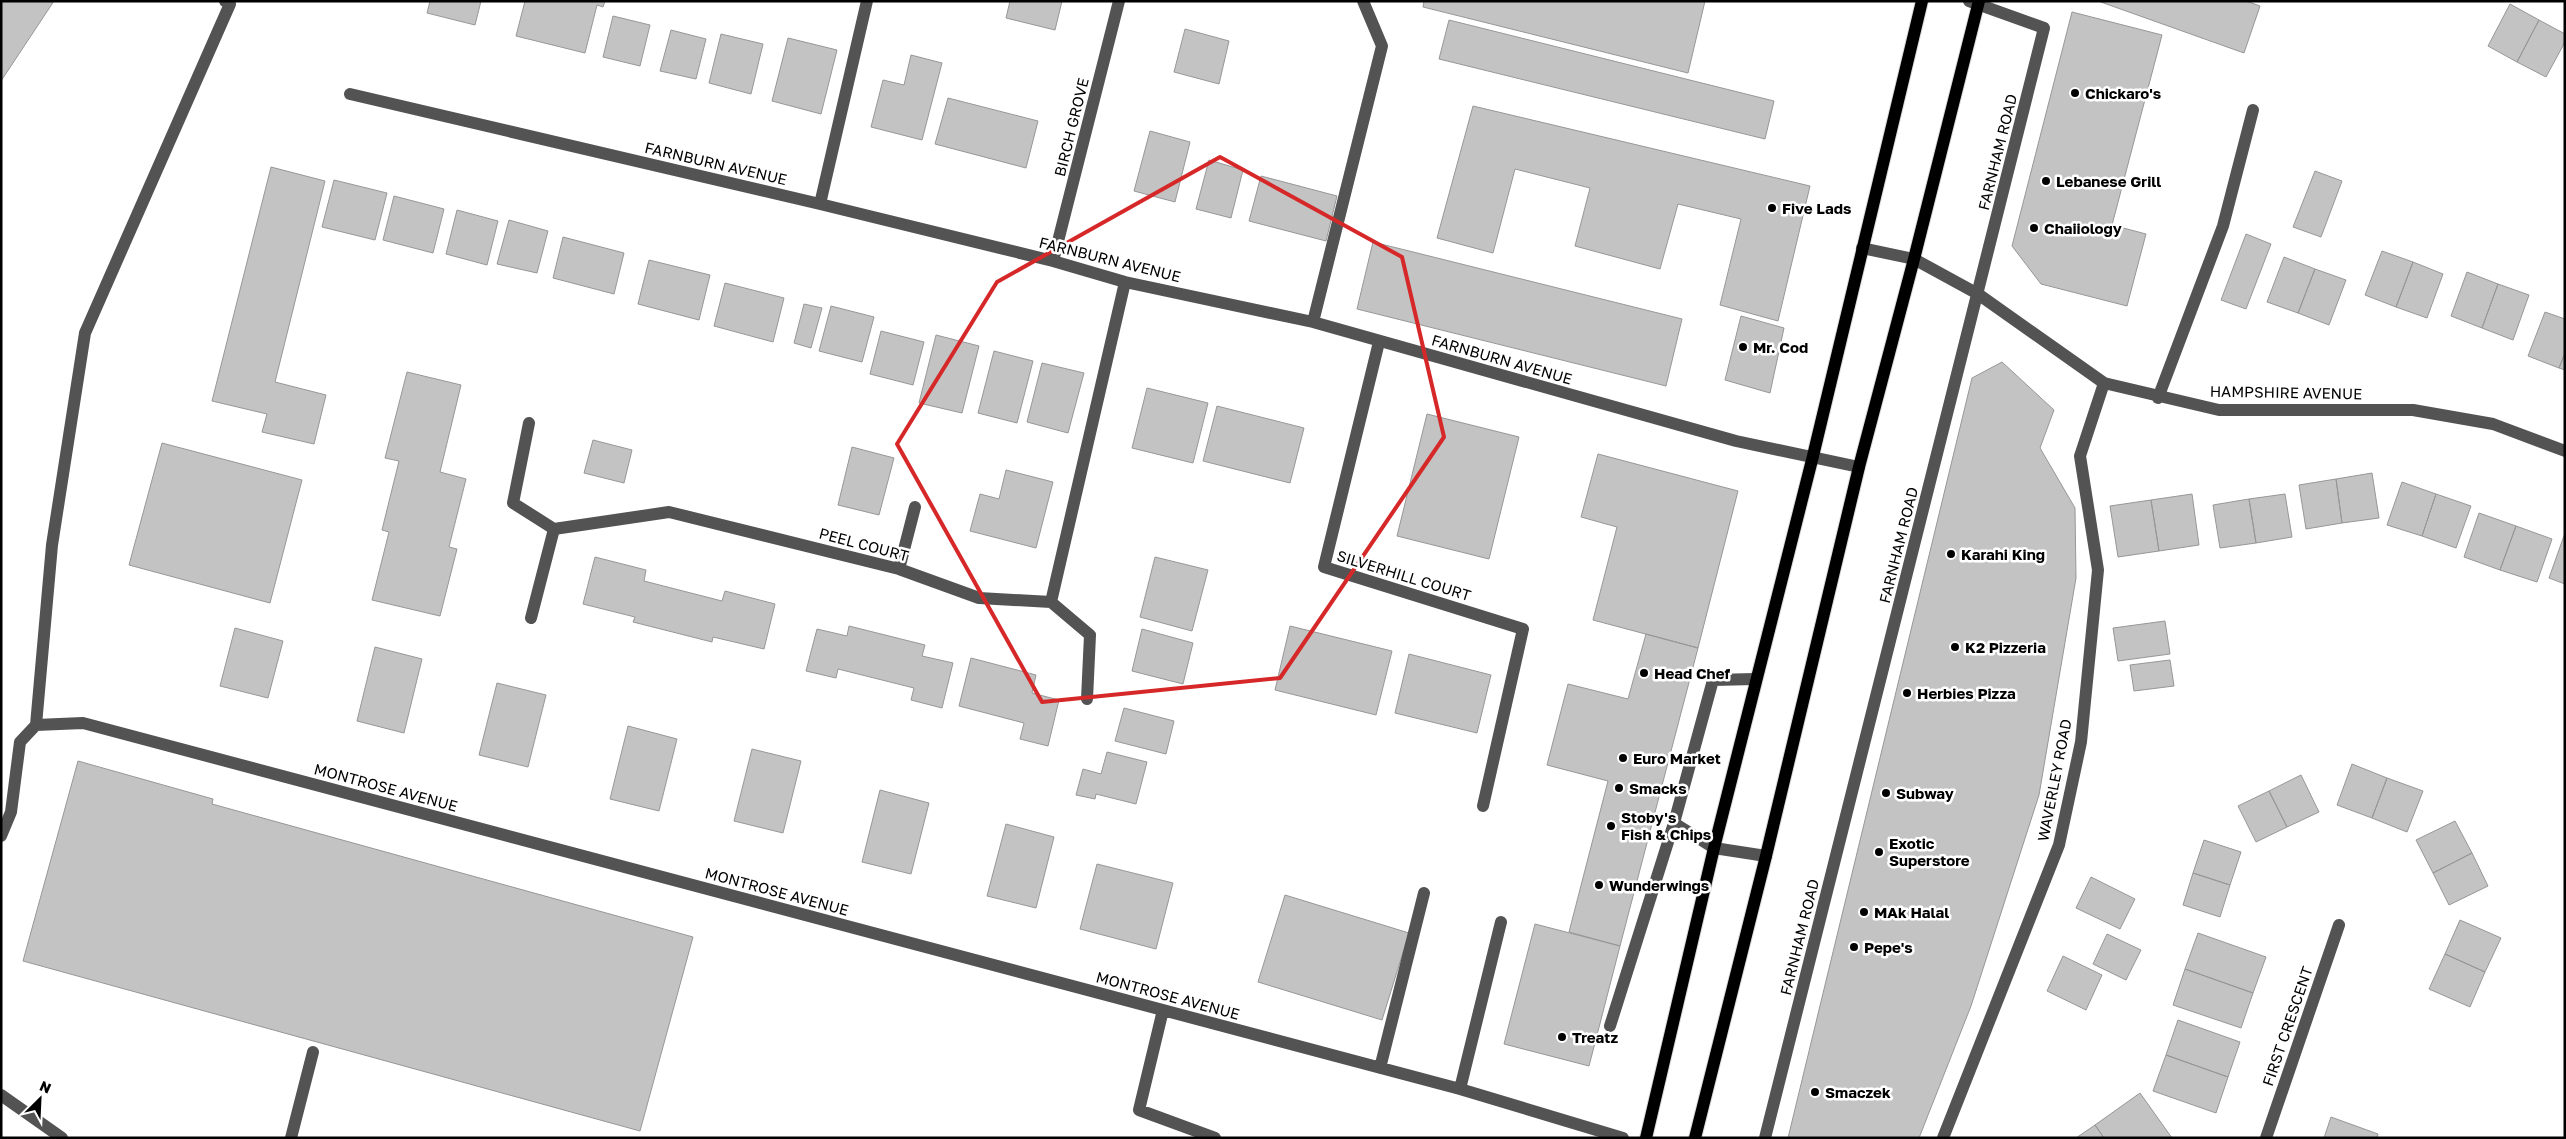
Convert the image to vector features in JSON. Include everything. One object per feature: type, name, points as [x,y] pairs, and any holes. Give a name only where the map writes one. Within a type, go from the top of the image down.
[{"type":"main road","points":[[1646,1138],[1755,679],[1813,456],[1922,1]]},
{"type":"main road","name":"FARNHAM ROAD","points":[[1695,1138],[1766,856],[1859,466],[1914,259],[1975,2]]},
{"type":"street","points":[[1,836],[12,812],[20,742],[36,725],[52,545],[85,333],[230,4],[225,1]]},
{"type":"street","points":[[820,204],[867,1]]},
{"type":"street","name":"BIRCH GROVE","points":[[1053,261],[1119,1]]},
{"type":"street","points":[[1312,322],[1382,46],[1363,1]]},
{"type":"street","name":"FARNHAM ROAD","points":[[1765,1138],[2044,28],[1975,2]]},
{"type":"street","name":"FARNBURN AVENUE","points":[[350,94],[820,204],[1053,261],[1125,282],[1312,322],[1736,441],[1859,466]]},
{"type":"street","points":[[2158,398],[2224,226],[2253,110]]},
{"type":"street","name":"HAMPSHIRE AVENUE","points":[[1862,248],[1914,259],[1978,294],[2104,383],[2158,398],[2219,410],[2413,410],[2493,424],[2565,451]]},
{"type":"street","points":[[1088,699],[1090,635],[1052,602],[1125,282]]},
{"type":"street","name":"SILVERHILL COURT","points":[[1379,342],[1324,567],[1523,629],[1483,806]]},
{"type":"street","name":"WAVERLEY ROAD","points":[[1943,1138],[2058,845],[2081,742],[2098,570],[2080,456],[2104,383]]},
{"type":"street","points":[[529,423],[513,503],[554,529],[531,618]]},
{"type":"street","points":[[899,569],[915,507]]},
{"type":"street","name":"PEEL COURT","points":[[554,529],[669,512],[899,569],[979,598],[1052,602]]},
{"type":"street","points":[[1610,1026],[1674,823],[1712,680],[1755,679]]},
{"type":"street","name":"MONTROSE AVENUE","points":[[36,725],[83,723],[1460,1089],[1623,1138]]},
{"type":"street","points":[[1674,823],[1714,848],[1766,856]]},
{"type":"street","points":[[1380,1068],[1424,893]]},
{"type":"street","points":[[1460,1089],[1501,922]]},
{"type":"street","name":"FIRST CRESCENT","points":[[2266,1138],[2339,925]]},
{"type":"street","points":[[1163,1010],[1139,1110],[1215,1138]]},
{"type":"street","points":[[291,1138],[313,1052]]},
{"type":"street","points":[[1,1095],[62,1138]]},
{"type":"highlighted area","points":[[1220,157],[1402,257],[1444,437],[1280,678],[1042,702],[897,444],[997,282]]},
{"type":"building","points":[[1,1],[54,1],[1,81]]},
{"type":"building","points":[[430,1],[481,1],[475,25],[427,13]]},
{"type":"building","points":[[525,1],[605,1],[603,7],[597,5],[585,53],[516,36]]},
{"type":"building","points":[[1010,1],[1062,1],[1055,30],[1006,18]]},
{"type":"building","points":[[1424,1],[1705,1],[1688,73],[1423,7]]},
{"type":"building","points":[[2098,1],[2246,1],[2260,6],[2244,53]]},
{"type":"building","points":[[2510,4],[2539,20],[2517,62],[2488,46]]},
{"type":"building","points":[[2072,12],[2162,35],[2112,225],[2146,234],[2127,306],[2041,284],[2012,246]]},
{"type":"building","points":[[613,16],[650,25],[640,66],[603,57]]},
{"type":"building","points":[[1449,20],[1774,101],[1765,139],[1439,59]]},
{"type":"building","points":[[2539,20],[2565,34],[2565,42],[2546,77],[2517,62]]},
{"type":"building","points":[[1185,29],[1229,41],[1219,84],[1174,72]]},
{"type":"building","points":[[671,30],[706,39],[696,79],[660,71]]},
{"type":"building","points":[[721,34],[763,44],[751,94],[709,83]]},
{"type":"building","points":[[788,38],[837,50],[821,114],[772,101]]},
{"type":"building","points":[[911,55],[942,63],[922,140],[871,127],[883,80],[904,85]]},
{"type":"building","points":[[948,98],[1038,121],[1026,168],[935,144]]},
{"type":"building","points":[[1473,106],[1810,186],[1778,321],[1720,305],[1741,219],[1678,204],[1660,269],[1575,246],[1590,188],[1515,169],[1493,253],[1437,238]]},
{"type":"building","points":[[1150,131],[1190,142],[1175,202],[1134,191]]},
{"type":"building","points":[[1209,160],[1243,170],[1231,218],[1196,209]]},
{"type":"building","points":[[271,167],[325,181],[275,382],[326,395],[314,444],[262,432],[267,414],[212,401]]},
{"type":"building","points":[[2315,171],[2342,181],[2321,237],[2293,227]]},
{"type":"building","points":[[1261,176],[1337,196],[1326,241],[1249,221]]},
{"type":"building","points":[[334,180],[387,193],[375,240],[322,227]]},
{"type":"building","points":[[394,196],[444,209],[433,253],[383,240]]},
{"type":"building","points":[[457,210],[498,221],[487,265],[446,254]]},
{"type":"building","points":[[509,220],[548,231],[537,273],[497,264]]},
{"type":"building","points":[[2246,234],[2271,244],[2246,309],[2221,300]]},
{"type":"building","points":[[563,237],[624,253],[614,294],[553,278]]},
{"type":"building","points":[[1373,242],[1682,319],[1666,386],[1357,309]]},
{"type":"building","points":[[2382,251],[2413,262],[2396,307],[2365,295]]},
{"type":"building","points":[[2284,257],[2315,269],[2298,313],[2267,302]]},
{"type":"building","points":[[649,260],[710,275],[699,320],[638,304]]},
{"type":"building","points":[[2413,262],[2443,274],[2427,318],[2396,307]]},
{"type":"building","points":[[2315,269],[2346,280],[2329,325],[2298,313]]},
{"type":"building","points":[[2467,272],[2498,284],[2482,328],[2451,316]]},
{"type":"building","points":[[725,283],[784,298],[773,342],[714,326]]},
{"type":"building","points":[[2498,284],[2529,295],[2513,340],[2482,328]]},
{"type":"building","points":[[804,304],[822,308],[811,348],[794,343]]},
{"type":"building","points":[[831,306],[874,317],[862,362],[819,351]]},
{"type":"building","points":[[2545,312],[2565,319],[2565,353],[2559,368],[2528,356]]},
{"type":"building","points":[[1741,316],[1784,328],[1770,393],[1725,380]]},
{"type":"building","points":[[881,331],[924,342],[913,385],[870,374]]},
{"type":"building","points":[[936,335],[979,346],[962,413],[919,403]]},
{"type":"building","points":[[994,351],[1033,361],[1017,423],[978,413]]},
{"type":"building","points":[[2565,353],[2565,370],[2559,368]]},
{"type":"building","points":[[2002,362],[2054,410],[2040,448],[2075,508],[2076,578],[2039,795],[1971,1006],[1919,1138],[1788,1138],[1972,378]]},
{"type":"building","points":[[1042,363],[1084,373],[1068,433],[1027,422]]},
{"type":"building","points":[[407,372],[461,385],[440,472],[466,479],[449,547],[457,549],[440,616],[372,600],[389,532],[382,530],[399,461],[385,458]]},
{"type":"building","points":[[1147,388],[1208,403],[1193,463],[1132,448]]},
{"type":"building","points":[[1217,406],[1304,428],[1290,483],[1203,461]]},
{"type":"building","points":[[1427,414],[1519,437],[1489,559],[1397,536]]},
{"type":"building","points":[[593,440],[632,450],[624,483],[584,473]]},
{"type":"building","points":[[162,443],[302,480],[270,603],[129,565]]},
{"type":"building","points":[[852,447],[894,458],[879,515],[838,505]]},
{"type":"building","points":[[1598,454],[1738,491],[1698,648],[1593,620],[1617,527],[1581,517]]},
{"type":"building","points":[[1006,470],[1053,482],[1036,548],[970,531],[980,494],[999,499]]},
{"type":"building","points":[[2372,473],[2379,518],[2342,523],[2336,479]]},
{"type":"building","points":[[2336,479],[2342,523],[2306,529],[2299,485]]},
{"type":"building","points":[[2402,482],[2436,494],[2422,536],[2387,525]]},
{"type":"building","points":[[2192,494],[2199,545],[2159,551],[2151,500]]},
{"type":"building","points":[[2285,494],[2292,537],[2256,543],[2249,499]]},
{"type":"building","points":[[2436,494],[2471,506],[2456,548],[2422,536]]},
{"type":"building","points":[[2249,499],[2256,543],[2220,548],[2213,505]]},
{"type":"building","points":[[2151,500],[2159,551],[2118,557],[2110,506]]},
{"type":"building","points":[[2479,513],[2516,526],[2500,570],[2464,557]]},
{"type":"building","points":[[2516,526],[2552,539],[2537,582],[2500,570]]},
{"type":"building","points":[[2565,533],[2565,584],[2549,578]]},
{"type":"building","points":[[595,557],[646,570],[644,581],[722,601],[725,591],[775,604],[764,649],[713,637],[712,642],[633,622],[635,617],[583,604]]},
{"type":"building","points":[[1155,557],[1208,570],[1192,631],[1140,617]]},
{"type":"building","points":[[2165,621],[2170,654],[2118,661],[2113,628]]},
{"type":"building","points":[[849,626],[925,645],[922,656],[953,663],[942,708],[911,700],[914,688],[838,669],[836,678],[806,671],[817,629],[847,636]]},
{"type":"building","points":[[1290,626],[1392,651],[1376,715],[1275,690]]},
{"type":"building","points":[[235,628],[283,641],[268,698],[220,686]]},
{"type":"building","points":[[1142,629],[1193,643],[1183,684],[1132,671]]},
{"type":"building","points":[[1646,634],[1698,648],[1620,946],[1569,932],[1608,781],[1547,765],[1568,684],[1628,699]]},
{"type":"building","points":[[375,647],[422,659],[404,733],[357,721]]},
{"type":"building","points":[[1409,654],[1491,675],[1477,733],[1395,713]]},
{"type":"building","points":[[971,658],[1036,675],[1032,693],[1059,700],[1048,746],[1020,739],[1024,723],[959,706]]},
{"type":"building","points":[[2170,660],[2174,686],[2134,691],[2130,665]]},
{"type":"building","points":[[497,683],[546,695],[528,767],[479,755]]},
{"type":"building","points":[[1124,708],[1174,721],[1166,754],[1115,741]]},
{"type":"building","points":[[628,726],[677,739],[659,811],[610,799]]},
{"type":"building","points":[[752,749],[801,761],[783,833],[734,821]]},
{"type":"building","points":[[1107,752],[1147,762],[1136,804],[1096,794],[1095,799],[1076,795],[1083,769],[1101,774]]},
{"type":"building","points":[[78,761],[213,799],[212,804],[693,937],[640,1131],[23,961]]},
{"type":"building","points":[[2352,764],[2387,778],[2372,818],[2337,805]]},
{"type":"building","points":[[2301,775],[2319,812],[2287,827],[2269,791]]},
{"type":"building","points":[[2387,778],[2423,791],[2407,832],[2372,818]]},
{"type":"building","points":[[880,790],[929,803],[911,874],[862,862]]},
{"type":"building","points":[[2269,791],[2287,827],[2256,842],[2238,806]]},
{"type":"building","points":[[2455,821],[2472,853],[2433,873],[2416,840]]},
{"type":"building","points":[[1006,824],[1054,837],[1036,908],[987,896]]},
{"type":"building","points":[[2204,840],[2241,852],[2230,885],[2193,873]]},
{"type":"building","points":[[2472,853],[2488,886],[2449,905],[2433,873]]},
{"type":"building","points":[[1097,864],[1173,883],[1156,949],[1080,929]]},
{"type":"building","points":[[2193,873],[2230,885],[2220,917],[2183,905]]},
{"type":"building","points":[[2091,877],[2135,899],[2120,929],[2076,908]]},
{"type":"building","points":[[1285,895],[1409,933],[1382,1020],[1258,982]]},
{"type":"building","points":[[2460,920],[2501,938],[2485,972],[2445,954]]},
{"type":"building","points":[[1535,924],[1620,946],[1589,1066],[1504,1044]]},
{"type":"building","points":[[2198,933],[2266,957],[2253,993],[2185,969]]},
{"type":"building","points":[[2107,934],[2141,950],[2126,980],[2093,964]]},
{"type":"building","points":[[2445,954],[2485,972],[2470,1007],[2429,989]]},
{"type":"building","points":[[2063,956],[2102,975],[2086,1010],[2047,991]]},
{"type":"building","points":[[2185,969],[2253,993],[2241,1028],[2173,1005]]},
{"type":"building","points":[[2178,1020],[2240,1042],[2228,1077],[2166,1055]]},
{"type":"building","points":[[2166,1055],[2228,1077],[2216,1113],[2153,1091]]},
{"type":"building","points":[[2140,1093],[2172,1138],[2104,1138],[2095,1125]]},
{"type":"building","points":[[2331,1117],[2378,1134],[2377,1138],[2324,1138]]},
{"type":"building","points":[[2095,1125],[2104,1138],[2076,1138]]},
{"type":"place","name":"Chickaro's","points":[[2075,93]]},
{"type":"place","name":"Lebanese Grill","points":[[2046,181]]},
{"type":"place","name":"Five Lads","points":[[1772,208]]},
{"type":"place","name":"Chaiiology","points":[[2034,228]]},
{"type":"place","name":"Mr. Cod","points":[[1743,347]]},
{"type":"place","name":"Karahi King","points":[[1951,554]]},
{"type":"place","name":"K2 Pizzeria","points":[[1955,647]]},
{"type":"place","name":"Head Chef","points":[[1644,673]]},
{"type":"place","name":"Herbies Pizza","points":[[1907,693]]},
{"type":"place","name":"Euro Market","points":[[1623,758]]},
{"type":"place","name":"Smacks","points":[[1619,788]]},
{"type":"place","name":"Subway","points":[[1886,793]]},
{"type":"place","name":"Stoby's Fish & Chips","points":[[1611,826]]},
{"type":"place","name":"Exotic Superstore","points":[[1879,852]]},
{"type":"place","name":"Wunderwings","points":[[1599,885]]},
{"type":"place","name":"MAk Halal","points":[[1864,912]]},
{"type":"place","name":"Pepe's","points":[[1854,947]]},
{"type":"place","name":"Treatz","points":[[1562,1037]]},
{"type":"place","name":"Smaczek","points":[[1815,1092]]}]
